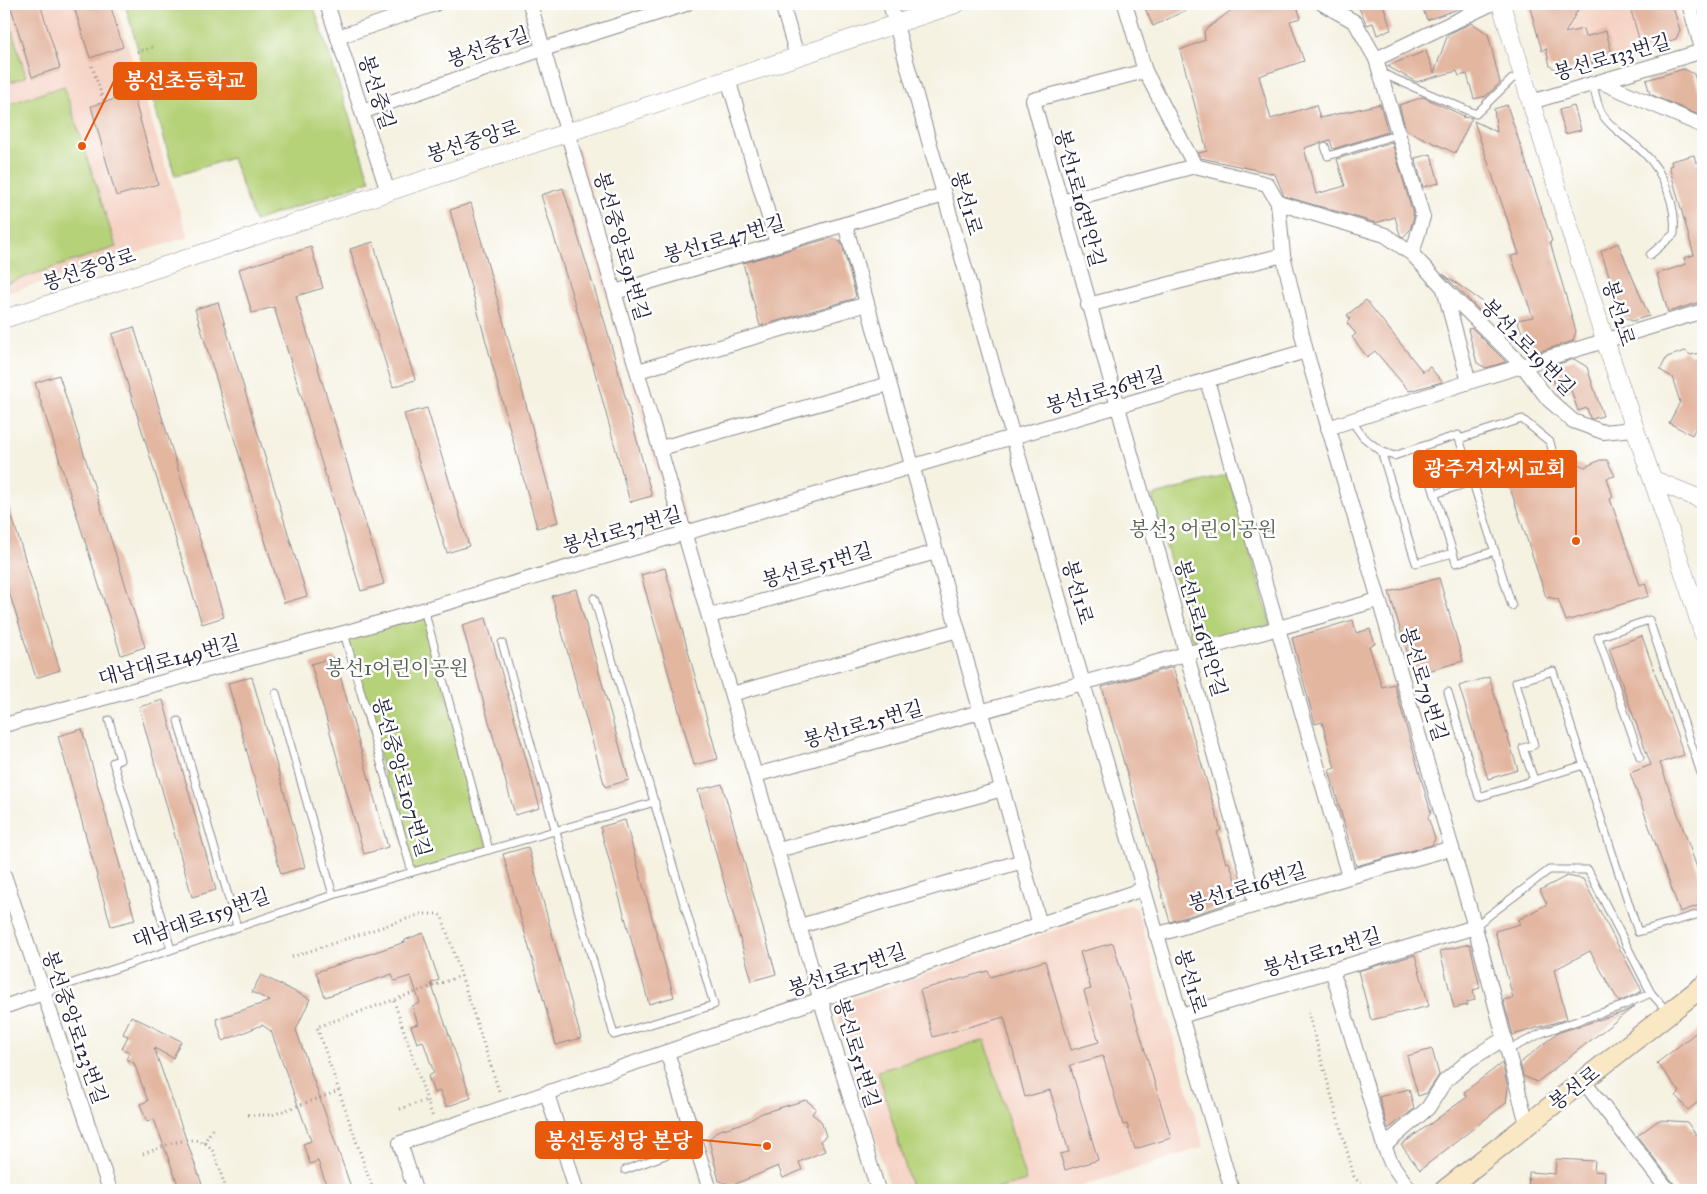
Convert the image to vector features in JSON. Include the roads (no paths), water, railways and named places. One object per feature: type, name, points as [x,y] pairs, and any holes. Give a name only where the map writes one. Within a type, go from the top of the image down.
[{"type":"main road","name":"봉선로","points":[[1445,1190],[1703,986]]},
{"type":"street","name":"봉선중길","points":[[326,4],[388,192]]},
{"type":"street","points":[[338,37],[435,4]]},
{"type":"street","name":"봉선중앙로91번길","points":[[530,4],[686,533]]},
{"type":"street","name":"봉선중1길","points":[[362,112],[544,48],[686,4]]},
{"type":"street","points":[[782,4],[797,56]]},
{"type":"street","name":"봉선1로","points":[[890,4],[1083,683],[1232,1190]]},
{"type":"street","name":"봉선중앙로","points":[[4,319],[956,4]]},
{"type":"street","points":[[1126,4],[1145,71],[1195,166]]},
{"type":"street","points":[[1323,4],[1355,22],[1376,59],[1423,217],[1412,254]]},
{"type":"street","points":[[1376,59],[1491,4]]},
{"type":"street","name":"봉선2로","points":[[1501,4],[1605,340],[1634,429],[1654,480],[1703,633]]},
{"type":"street","points":[[1689,4],[1703,51]]},
{"type":"street","name":"봉선로133번길","points":[[1531,102],[1703,51]]},
{"type":"street","name":"봉선1로16번안길","points":[[1145,71],[1033,100],[1088,306],[1188,654],[1256,905]]},
{"type":"street","points":[[728,79],[777,244]]},
{"type":"street","points":[[1597,83],[1703,126]]},
{"type":"street","points":[[1061,202],[1195,166],[1267,184],[1278,203]]},
{"type":"street","name":"봉선1로47번길","points":[[615,292],[944,195]]},
{"type":"street","name":"봉선2로19번길","points":[[1278,203],[1385,235],[1412,254],[1523,366],[1548,399],[1572,421],[1603,432],[1634,429]]},
{"type":"street","name":"봉선로79번길","points":[[1278,203],[1283,255],[1306,352],[1475,927],[1527,1124]]},
{"type":"street","points":[[845,224],[1040,924]]},
{"type":"street","points":[[1088,306],[1283,255]]},
{"type":"street","points":[[1444,288],[1469,382]]},
{"type":"street","points":[[638,371],[867,304]]},
{"type":"street","points":[[1328,428],[1469,382],[1703,311]]},
{"type":"street","name":"봉선1로36번길","points":[[1013,437],[1306,352]]},
{"type":"street","points":[[1207,380],[1349,877]]},
{"type":"street","points":[[661,448],[889,384]]},
{"type":"street","name":"봉선1로37번길","points":[[344,632],[1013,437]]},
{"type":"street","points":[[1654,480],[1703,500]]},
{"type":"street","name":"봉선로51번길","points":[[686,533],[821,1001],[878,1190]]},
{"type":"street","name":"봉선로51번길","points":[[710,616],[936,552]]},
{"type":"street","name":"봉선1로25번길","points":[[756,775],[1378,600]]},
{"type":"street","points":[[732,694],[958,630]]},
{"type":"street","name":"대남대로149번길","points":[[4,725],[344,632]]},
{"type":"street","points":[[778,850],[1004,795]]},
{"type":"street","name":"봉선1로16번길","points":[[1156,935],[1452,848]]},
{"type":"street","points":[[800,926],[1023,861]]},
{"type":"street","name":"봉선중앙로123번길","points":[[4,875],[110,1190]]},
{"type":"street","name":"봉선1로17번길","points":[[415,1190],[400,1143],[821,1001],[1143,889]]},
{"type":"street","name":"봉선1로12번길","points":[[1181,1016],[1475,927]]},
{"type":"street","points":[[1332,970],[1384,1146],[1391,1163],[1410,1190]]},
{"type":"street","name":"대남대로159번길","points":[[4,1007],[43,993]]},
{"type":"street","points":[[1384,1146],[1428,1108],[1446,1081],[1471,1059],[1506,1044]]},
{"type":"street","points":[[667,1052],[710,1190]]},
{"type":"street","points":[[1584,1082],[1668,1190]]},
{"type":"street","points":[[547,1093],[576,1190]]},
{"type":"lane","points":[[1380,73],[1476,114],[1512,79],[1523,75]]},
{"type":"lane","points":[[1597,83],[1597,103],[1604,118],[1646,154],[1659,172],[1670,198],[1676,221],[1674,234],[1650,255]]},
{"type":"lane","points":[[1325,146],[1328,156],[1398,134]]},
{"type":"lane","points":[[1435,494],[1553,454],[1550,442],[1522,419],[1459,439]]},
{"type":"lane","points":[[1351,420],[1363,437],[1380,451],[1394,456],[1458,435],[1512,606]]},
{"type":"lane","points":[[1420,448],[1456,563],[1495,551]]},
{"type":"lane","points":[[1380,451],[1416,563],[1453,553]]},
{"type":"lane","points":[[502,643],[614,1035],[714,1005],[594,598]]},
{"type":"lane","points":[[424,609],[489,850]]},
{"type":"lane","points":[[1640,756],[1598,637],[1649,620],[1703,779]]},
{"type":"lane","name":"봉선중앙로107번길","points":[[344,632],[412,872]]},
{"type":"lane","points":[[1534,780],[1524,748],[1534,745],[1516,682],[1553,671],[1638,932],[1703,913]]},
{"type":"lane","points":[[1448,692],[1479,797],[1584,764]]},
{"type":"lane","points":[[276,693],[333,895]]},
{"type":"lane","points":[[109,720],[120,760],[113,762],[171,949]]},
{"type":"lane","points":[[178,721],[238,927]]},
{"type":"lane","name":"대남대로159번길","points":[[43,993],[333,895],[655,802]]},
{"type":"lane","points":[[1475,927],[1549,870],[1588,870],[1651,993],[1668,1013]]},
{"type":"lane","points":[[1506,1044],[1622,1006],[1651,993]]},
{"type":"lane","points":[[625,1170],[695,1144]]},
{"type":"place","name":"봉선초등학교","points":[[82,146]]},
{"type":"place","name":"광주겨자씨교회","points":[[1576,541]]},
{"type":"place","name":"봉선동성당 본당","points":[[767,1146]]},
{"type":"park label","name":"봉선3 어린이공원","points":[[1203,529]]},
{"type":"park label","name":"봉선1어린이공원","points":[[397,668]]}]
